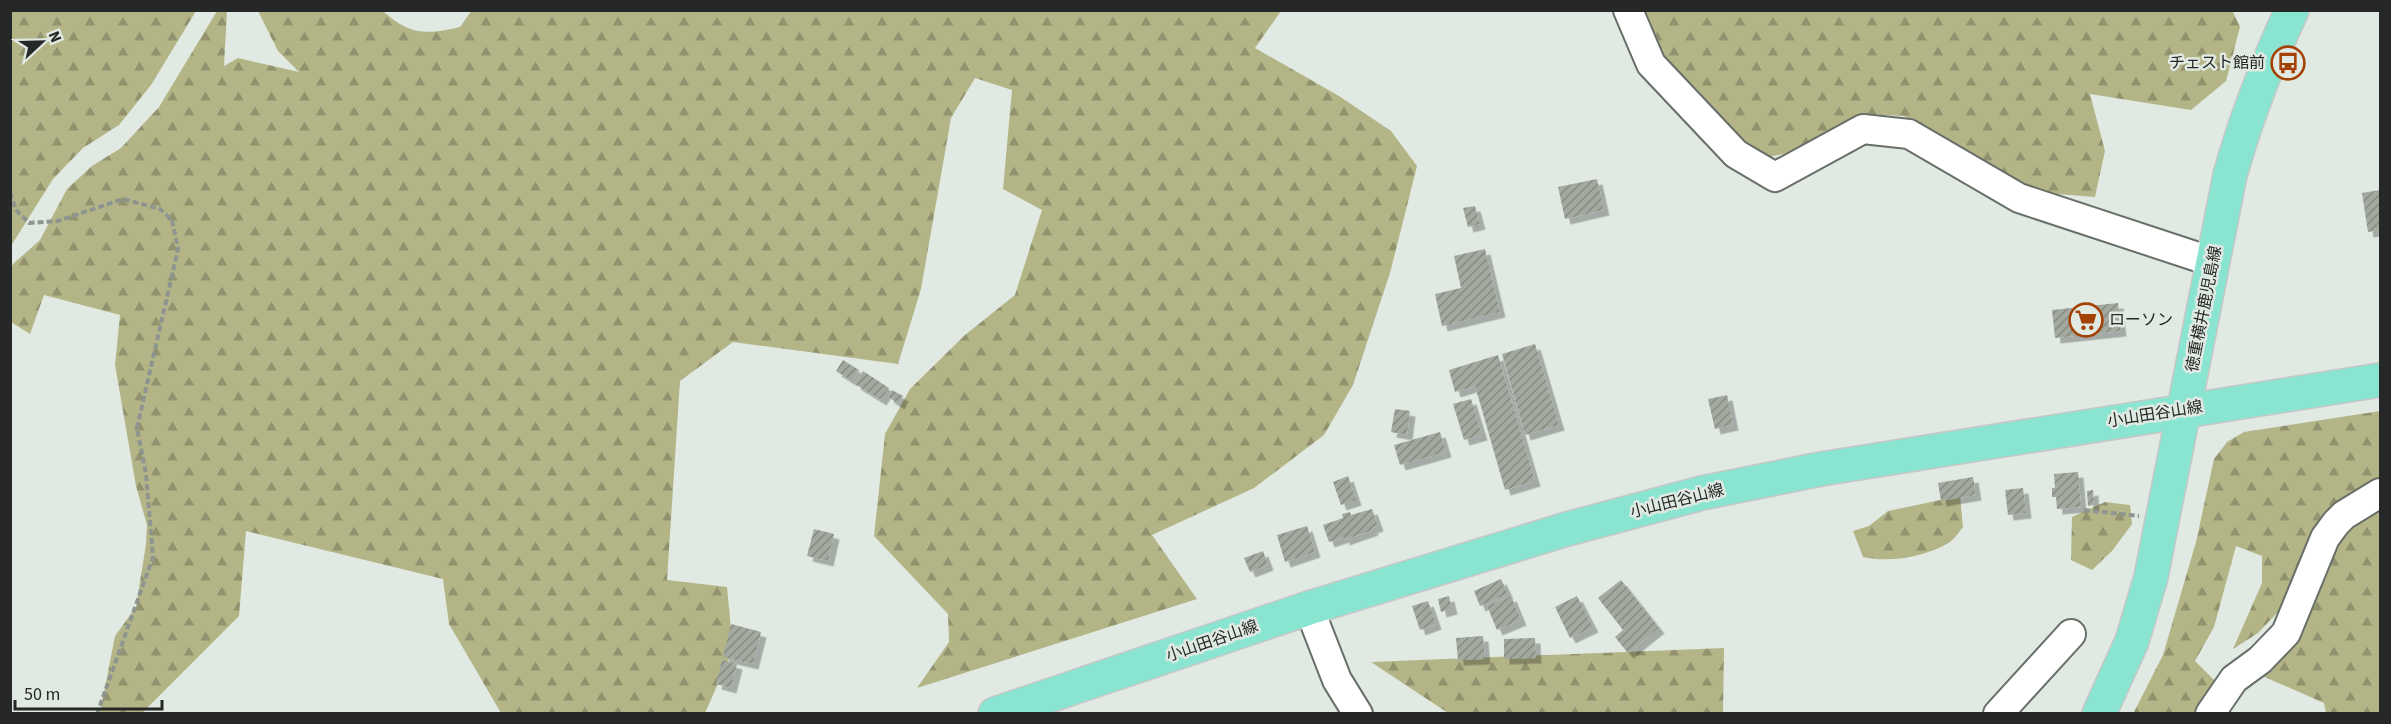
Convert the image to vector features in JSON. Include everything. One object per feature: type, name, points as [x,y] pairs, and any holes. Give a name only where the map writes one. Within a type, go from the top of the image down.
[{"type":"main road","name":"徳重横井鹿児島線","points":[[2099,714],[2132,641],[2151,577],[2230,175],[2243,130],[2269,60],[2292,10]]},
{"type":"main road","name":"小山田谷山線","points":[[995,714],[1309,608],[1567,530],[1702,493],[1821,469],[2185,409],[2380,380]]},
{"type":"street","points":[[1628,10],[1652,64],[1736,154],[1775,177],[1863,129],[1910,134],[2019,198],[2213,262]]},
{"type":"street","points":[[2210,714],[2234,679],[2260,660],[2286,633],[2325,538],[2336,523],[2344,514],[2380,494]]},
{"type":"street","points":[[1309,608],[1337,680],[1359,714]]},
{"type":"street","points":[[1998,714],[2071,634]]},
{"type":"path","points":[[10,193],[16,210],[29,223],[58,221],[123,199],[160,209],[172,220],[177,249],[137,428],[146,474],[153,557],[97,714]]},
{"type":"path","points":[[2084,510],[2164,518]]},
{"type":"green space","points":[[11,10],[196,11],[151,85],[119,125],[83,148],[53,179],[11,246]]},
{"type":"green space","points":[[472,10],[1281,11],[1255,48],[1339,96],[1391,131],[1417,166],[1390,273],[1353,385],[1324,435],[1254,488],[1152,535],[1197,599],[917,688],[949,642],[948,614],[874,536],[885,434],[910,389],[965,335],[1015,295],[1042,210],[1003,189],[1012,90],[975,78],[951,118],[921,289],[898,364],[733,342],[680,381],[667,580],[727,587],[733,650],[705,713],[501,713],[449,624],[443,579],[246,531],[239,616],[142,713],[100,713],[115,636],[136,607],[147,525],[136,486],[115,365],[120,315],[44,295],[30,334],[11,322],[10,270],[13,264],[40,240],[67,189],[92,166],[121,148],[159,107],[217,11],[227,11],[224,66],[238,58],[299,72],[278,51],[258,11],[383,11],[401,25],[428,32],[460,27]]},
{"type":"green space","points":[[2232,10],[2240,27],[2226,81],[2191,110],[2090,94],[2105,151],[2095,197],[2033,192],[1904,116],[1865,114],[1795,152],[1761,158],[1658,55],[1641,11]]},
{"type":"green space","points":[[2380,411],[2380,713],[2326,713],[2324,703],[2242,667],[2268,644],[2290,599],[2258,633],[2233,649],[2262,583],[2262,556],[2236,546],[2214,627],[2195,661],[2218,684],[2198,713],[2133,714],[2163,655],[2196,542],[2214,459],[2227,442],[2244,432]]},
{"type":"green space","points":[[1960,496],[1963,527],[1950,542],[1930,552],[1908,557],[1874,559],[1863,557],[1853,531],[1869,526],[1888,511]]},
{"type":"green space","points":[[2105,502],[2130,505],[2132,524],[2112,551],[2092,570],[2071,560],[2072,517]]},
{"type":"green space","points":[[1724,648],[1723,713],[1448,713],[1371,662]]},
{"type":"building","points":[[1597,179],[1604,210],[1565,219],[1558,187]]},
{"type":"building","points":[[2380,190],[2380,230],[2368,232],[2362,193]]},
{"type":"building","points":[[1475,206],[1480,224],[1468,227],[1463,208]]},
{"type":"building","points":[[1485,249],[1500,312],[1442,326],[1435,294],[1461,288],[1454,256]]},
{"type":"building","name":"ローソン","points":[[2118,303],[2121,331],[2055,338],[2052,310]]},
{"type":"building","points":[[1535,344],[1559,425],[1525,435],[1502,354]]},
{"type":"building","points":[[1498,355],[1535,481],[1505,490],[1475,386],[1455,392],[1449,370]]},
{"type":"building","points":[[843,360],[859,370],[852,381],[836,371]]},
{"type":"building","points":[[863,371],[889,388],[881,400],[855,384]]},
{"type":"building","points":[[892,390],[903,396],[899,404],[888,397]]},
{"type":"building","points":[[1727,395],[1733,425],[1715,429],[1708,399]]},
{"type":"building","points":[[1471,399],[1482,435],[1464,440],[1453,404]]},
{"type":"building","points":[[1395,409],[1410,411],[1407,435],[1391,432]]},
{"type":"building","points":[[1440,432],[1446,452],[1400,465],[1394,445]]},
{"type":"building","points":[[2078,472],[2081,507],[2057,509],[2056,497],[2052,497],[2052,488],[2055,488],[2054,474]]},
{"type":"building","points":[[1348,476],[1356,500],[1341,505],[1333,482]]},
{"type":"building","points":[[1973,477],[1976,495],[1941,501],[1938,483]]},
{"type":"building","points":[[2023,488],[2026,513],[2008,515],[2005,490]]},
{"type":"building","points":[[2093,490],[2094,505],[2088,506],[2087,491]]},
{"type":"building","points":[[1372,509],[1378,526],[1372,528],[1373,530],[1344,540],[1344,537],[1329,542],[1323,525],[1343,518],[1342,514],[1350,512],[1351,515]]},
{"type":"building","points":[[1307,526],[1315,552],[1285,562],[1277,535]]},
{"type":"building","points":[[814,529],[834,534],[828,561],[807,556]]},
{"type":"building","points":[[1263,551],[1268,565],[1250,572],[1244,558]]},
{"type":"building","points":[[1501,579],[1508,594],[1480,606],[1474,591]]},
{"type":"building","points":[[1621,580],[1659,628],[1628,653],[1615,637],[1623,630],[1598,598]]},
{"type":"building","points":[[1449,596],[1452,609],[1441,612],[1438,599]]},
{"type":"building","points":[[1511,596],[1521,620],[1497,630],[1487,606]]},
{"type":"building","points":[[1577,596],[1593,627],[1570,638],[1555,607]]},
{"type":"building","points":[[1428,601],[1436,624],[1420,630],[1412,606]]},
{"type":"building","points":[[731,624],[761,632],[753,664],[723,657]]},
{"type":"building","points":[[1483,636],[1485,659],[1458,660],[1456,638]]},
{"type":"building","points":[[1535,638],[1536,658],[1504,659],[1504,639]]},
{"type":"building","points":[[722,660],[737,664],[731,688],[716,684]]},
{"type":"place","name":"チェスト館前","points":[[2288,63]]},
{"type":"place","name":"ローソン","points":[[2086,320]]}]
